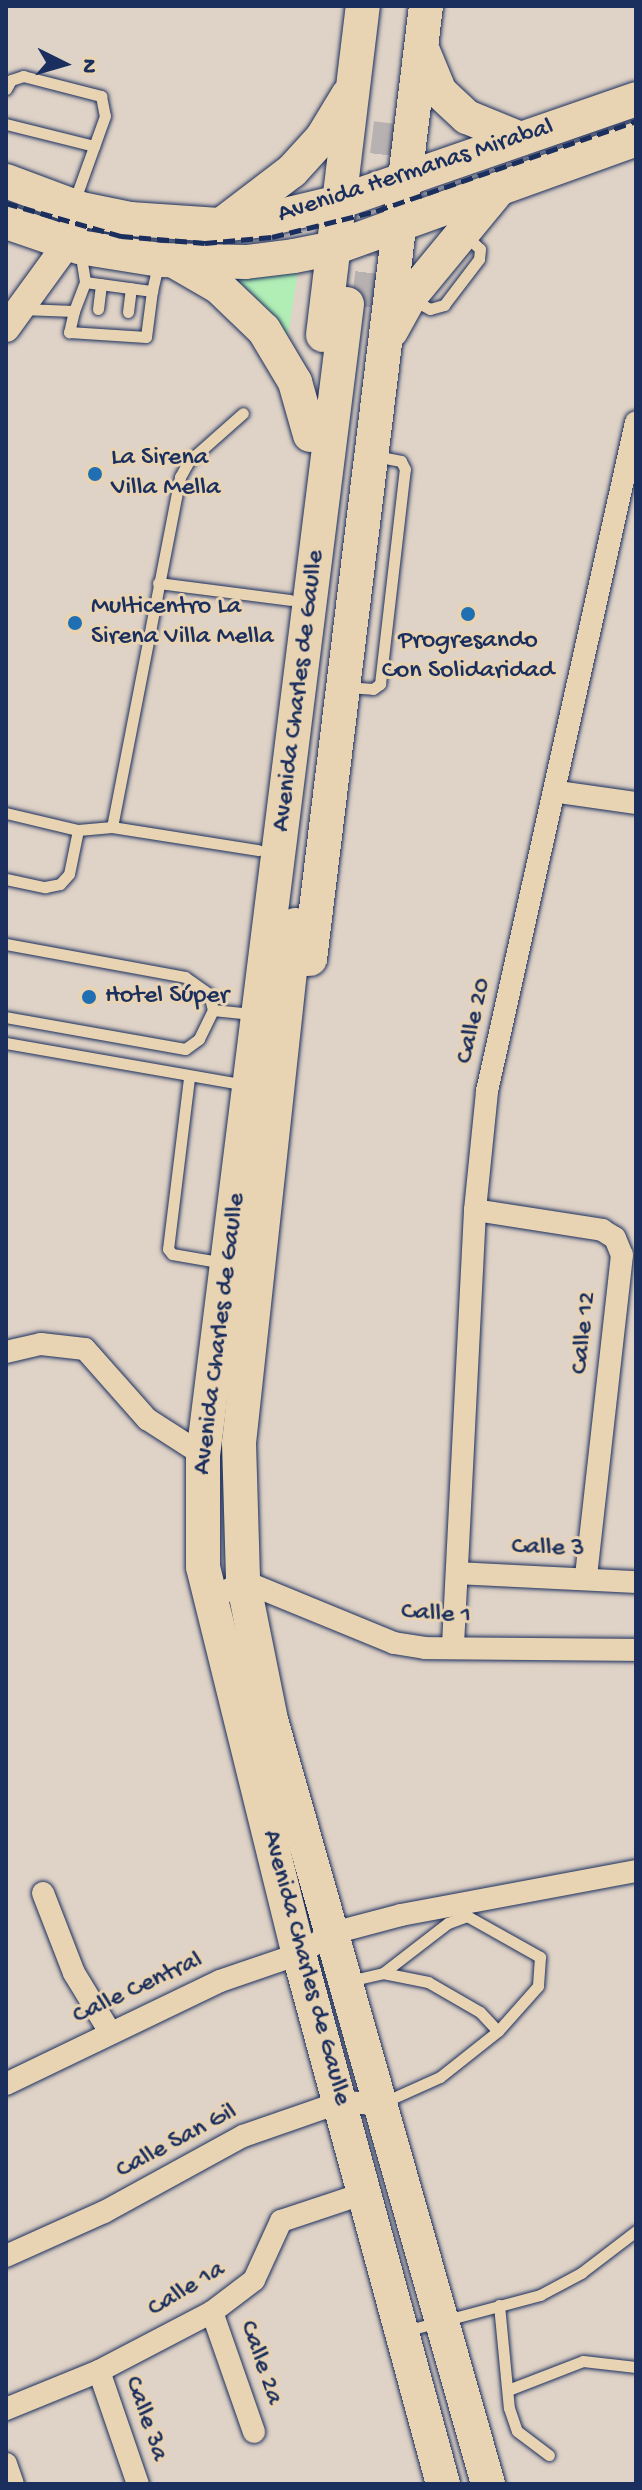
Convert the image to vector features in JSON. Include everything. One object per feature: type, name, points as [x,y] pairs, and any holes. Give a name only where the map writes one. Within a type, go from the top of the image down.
[{"type":"main road","points":[[253,1103],[228,1012],[258,850],[363,6]]},
{"type":"main road","points":[[383,6],[381,122],[405,6]]},
{"type":"main road","points":[[253,1103],[302,1031],[381,349],[400,223],[426,6]]},
{"type":"main road","points":[[422,48],[440,92],[467,117],[521,139]]},
{"type":"main road","points":[[219,225],[256,204],[292,171],[322,138],[354,84]]},
{"type":"main road","name":"Avenida Hermanas Mirabal","points":[[6,181],[76,208],[130,219],[219,225],[339,202],[636,99]]},
{"type":"main road","name":"Avenida Hermanas Mirabal","points":[[6,222],[162,271],[246,262],[334,248],[636,139]]},
{"type":"main road","points":[[381,349],[409,298],[461,231],[501,187]]},
{"type":"main road","points":[[162,271],[219,287],[264,330],[295,382],[310,435]]},
{"type":"main road","name":"Avenida Charles de Gaulle","points":[[358,306],[253,1103],[226,1263],[203,1455],[209,1601],[299,1954],[443,2484]]},
{"type":"main road","name":"Avenida Charles de Gaulle","points":[[253,1103],[239,1443],[243,1581],[271,1720],[488,2484]]},
{"type":"street","points":[[13,319],[73,245],[76,208]]},
{"type":"street","name":"Calle 20","points":[[453,1645],[475,1210],[487,1091],[628,498],[636,422]]},
{"type":"street","points":[[558,792],[636,803]]},
{"type":"street","name":"Calle 12","points":[[475,1210],[602,1230],[615,1238],[622,1255],[586,1578]]},
{"type":"street","points":[[6,1352],[41,1344],[85,1349],[147,1419],[203,1455]]},
{"type":"street","name":"Calle 3","points":[[457,1573],[636,1582]]},
{"type":"street","points":[[209,1601],[243,1581]]},
{"type":"street","name":"Calle 1","points":[[243,1581],[394,1643],[425,1648],[453,1645],[636,1650]]},
{"type":"street","name":"Calle Central","points":[[6,2084],[220,1981],[299,1954],[333,1933],[479,1899],[636,1871]]},
{"type":"street","points":[[43,1893],[74,1973],[110,2032]]},
{"type":"street","name":"Calle San Gil","points":[[6,2256],[104,2212],[243,2136],[341,2102],[380,2104]]},
{"type":"street","name":"Calle 1a","points":[[6,2409],[99,2371],[212,2312],[254,2280],[281,2221],[365,2193]]},
{"type":"street","name":"Calle 2a","points":[[212,2312],[254,2432]]},
{"type":"street","name":"Calle 3a","points":[[99,2371],[138,2484]]},
{"type":"street","points":[[6,2464],[13,2484]]},
{"type":"lane","points":[[6,89],[11,80],[23,76],[101,96],[105,116],[76,208]]},
{"type":"lane","points":[[6,124],[94,146]]},
{"type":"lane","points":[[73,245],[85,282],[69,332],[146,337],[162,271]]},
{"type":"lane","points":[[85,282],[131,288],[162,271]]},
{"type":"lane","points":[[98,309],[101,284]]},
{"type":"lane","points":[[128,312],[131,288]]},
{"type":"lane","points":[[13,319],[74,311]]},
{"type":"lane","points":[[112,827],[180,477],[189,461],[243,413]]},
{"type":"lane","points":[[158,583],[290,600]]},
{"type":"lane","points":[[6,813],[78,830],[112,827],[258,850]]},
{"type":"lane","points":[[6,879],[45,887],[60,884],[69,874],[78,830]]},
{"type":"lane","points":[[6,944],[185,977],[228,1012],[185,1049],[6,1017]]},
{"type":"lane","points":[[6,1043],[189,1078],[253,1103]]},
{"type":"lane","points":[[189,1078],[168,1249],[172,1254],[226,1263]]},
{"type":"lane","points":[[345,1982],[383,1973],[448,1923],[467,1916],[540,1957],[538,1986],[498,2031],[440,2077],[380,2104]]},
{"type":"lane","points":[[383,1973],[428,1982],[480,2012],[498,2031]]},
{"type":"lane","points":[[401,2333],[540,2295],[581,2273],[636,2231]]},
{"type":"lane","points":[[499,2305],[508,2390],[517,2431],[549,2455]]},
{"type":"lane","points":[[508,2390],[583,2361],[636,2367]]},
{"type":"green space","points":[[298,270],[288,336],[254,295],[230,277]]},
{"type":"tunnel","points":[[368,307],[391,123]]},
{"type":"railway","points":[[6,203],[121,236],[205,243],[272,237],[376,211],[636,121]]},
{"type":"place","name":"La Sirena Villa Mella","points":[[95,474]]},
{"type":"place","name":"Progresando Con Solidaridad","points":[[468,614]]},
{"type":"place","name":"Multicentro La Sirena Villa Mella","points":[[75,623]]},
{"type":"place","name":"Hotel Súper","points":[[89,997]]}]
